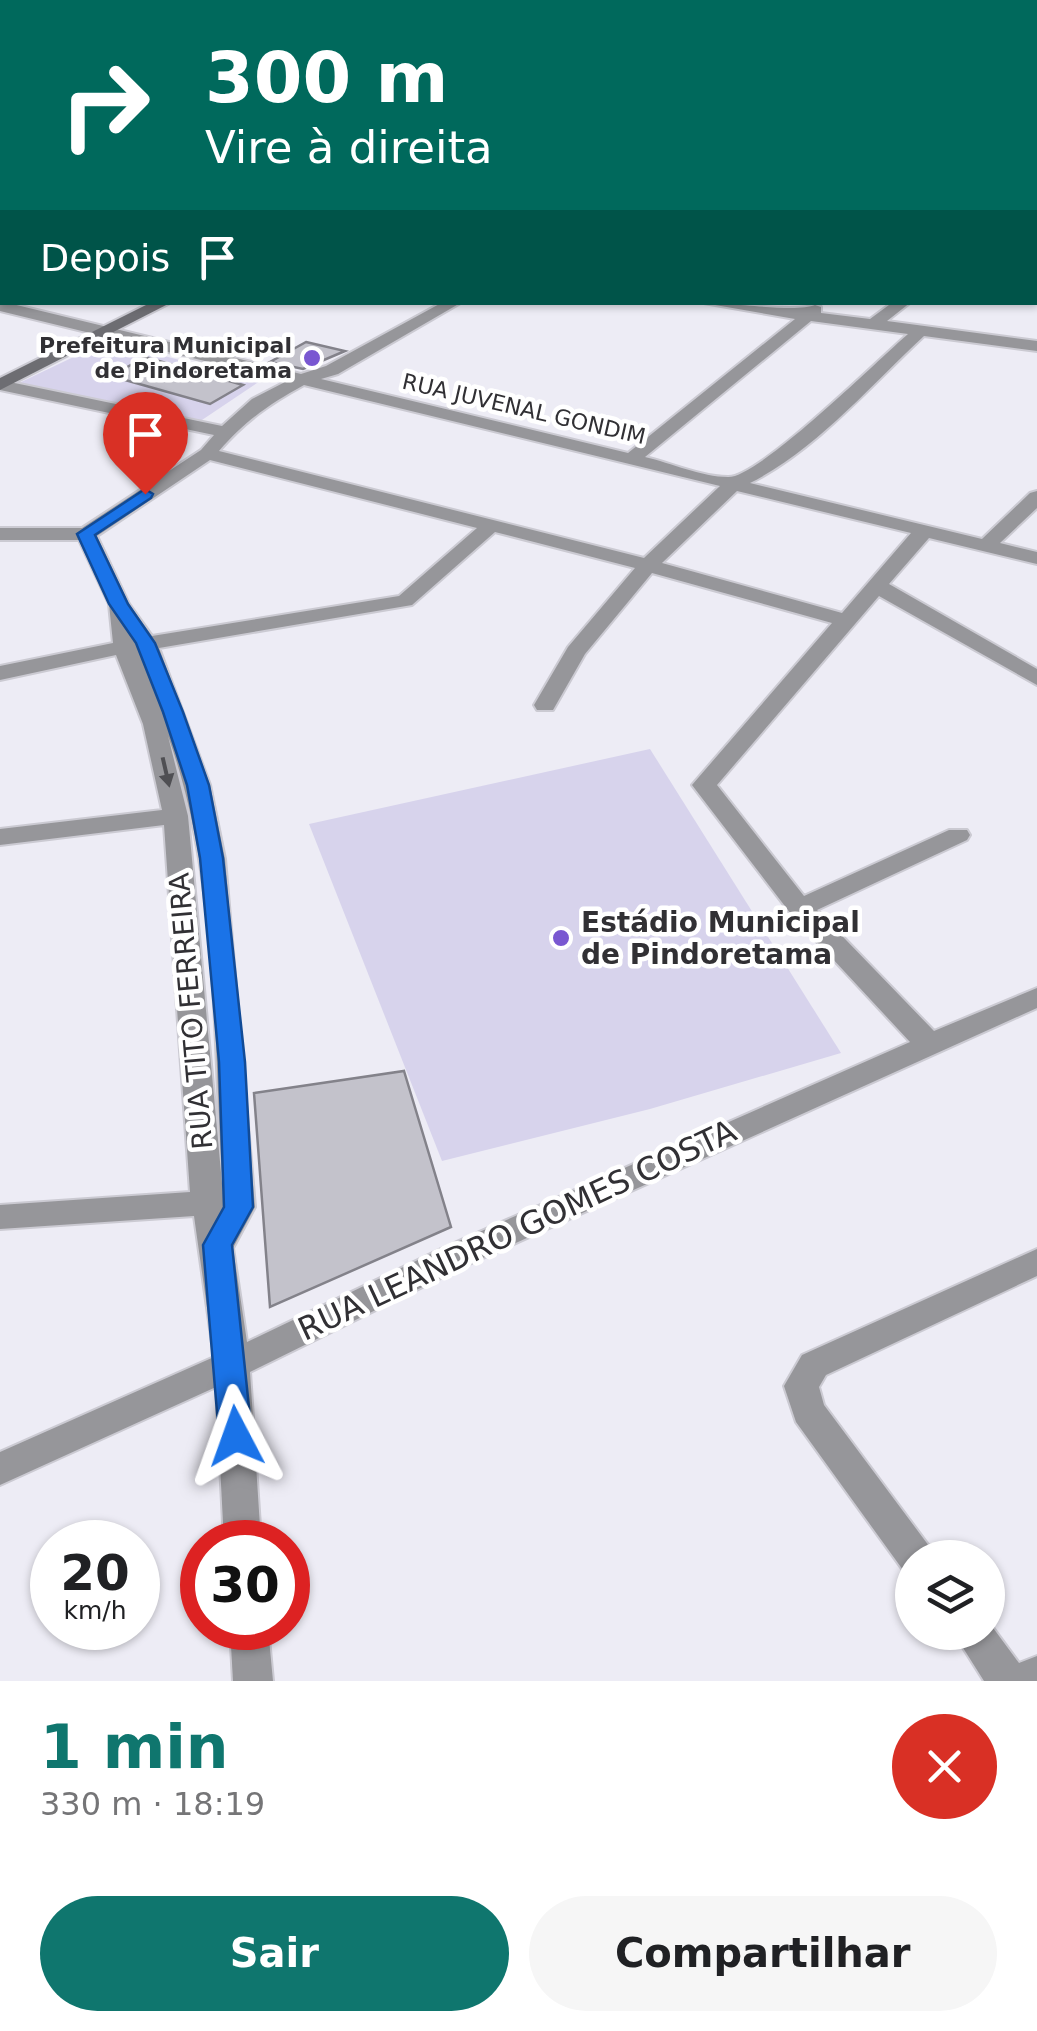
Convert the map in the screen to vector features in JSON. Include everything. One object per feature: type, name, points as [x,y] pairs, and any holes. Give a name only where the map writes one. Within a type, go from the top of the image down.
[{"type":"main road","points":[[0,385],[159,305]]},
{"type":"street","points":[[0,534],[86,534],[207,454],[258,403],[332,370],[450,305]]},
{"type":"street","points":[[738,305],[1029,340]]},
{"type":"street","points":[[793,305],[813,312]]},
{"type":"street","points":[[878,321],[900,305]]},
{"type":"street","name":"RUA JUVENAL GONDIM","points":[[0,306],[1037,558]]},
{"type":"street","points":[[632,458],[813,312]]},
{"type":"street","points":[[878,321],[920,331],[1029,340]]},
{"type":"street","points":[[545,705],[576,652],[648,565],[733,484],[761,470],[822,421],[920,331]]},
{"type":"street","points":[[0,385],[227,432]]},
{"type":"street","points":[[207,454],[648,565],[846,621]]},
{"type":"street","points":[[987,545],[1037,496]]},
{"type":"street","points":[[0,673],[135,645],[405,602],[492,525]]},
{"type":"street","points":[[924,531],[704,786],[800,908],[930,1045]]},
{"type":"street","name":"RUA TITO FERREIRA","points":[[86,534],[198,785],[212,858],[232,1062],[218,1245],[241,1520]]},
{"type":"street","points":[[878,586],[1037,678]]},
{"type":"street","name":"RUA TITO FERREIRA","points":[[135,645],[176,816],[223,1206]]},
{"type":"street","points":[[0,838],[176,816]]},
{"type":"street","points":[[800,908],[958,835]]},
{"type":"street","name":"RUA LEANDRO GOMES COSTA","points":[[0,1469],[230,1365],[454,1256],[1037,997]]},
{"type":"street","points":[[0,1217],[223,1206]]},
{"type":"street","points":[[903,1540],[808,1411],[801,1386],[814,1365],[1037,1262]]},
{"type":"street","points":[[251,1650],[253,1681]]},
{"type":"street","points":[[985,1650],[1008,1681]]},
{"type":"street","points":[[1026,1681],[1037,1675]]},
{"type":"shaded area","points":[[107,341],[260,381],[199,422],[19,383]]},
{"type":"shaded area","name":"Estádio Municipal de Pindoretama","points":[[650,749],[841,1053],[650,1109],[442,1161],[309,824]]},
{"type":"building","name":"Prefeitura Municipal de Pindoretama","points":[[306,342],[345,351],[303,369],[270,362]]},
{"type":"building","points":[[145,357],[243,385],[210,404],[111,376]]},
{"type":"building","points":[[404,1071],[451,1227],[270,1307],[254,1093]]},
{"type":"place","name":"Prefeitura Municipal de Pindoretama","points":[[312,358]]},
{"type":"place","name":"Estádio Municipal de Pindoretama","points":[[561,938]]},
{"type":"route","points":[[145,494],[86,534],[118,604],[146,643],[173,712],[198,785],[212,858],[232,1062],[239,1207],[218,1245],[236,1436]]}]
